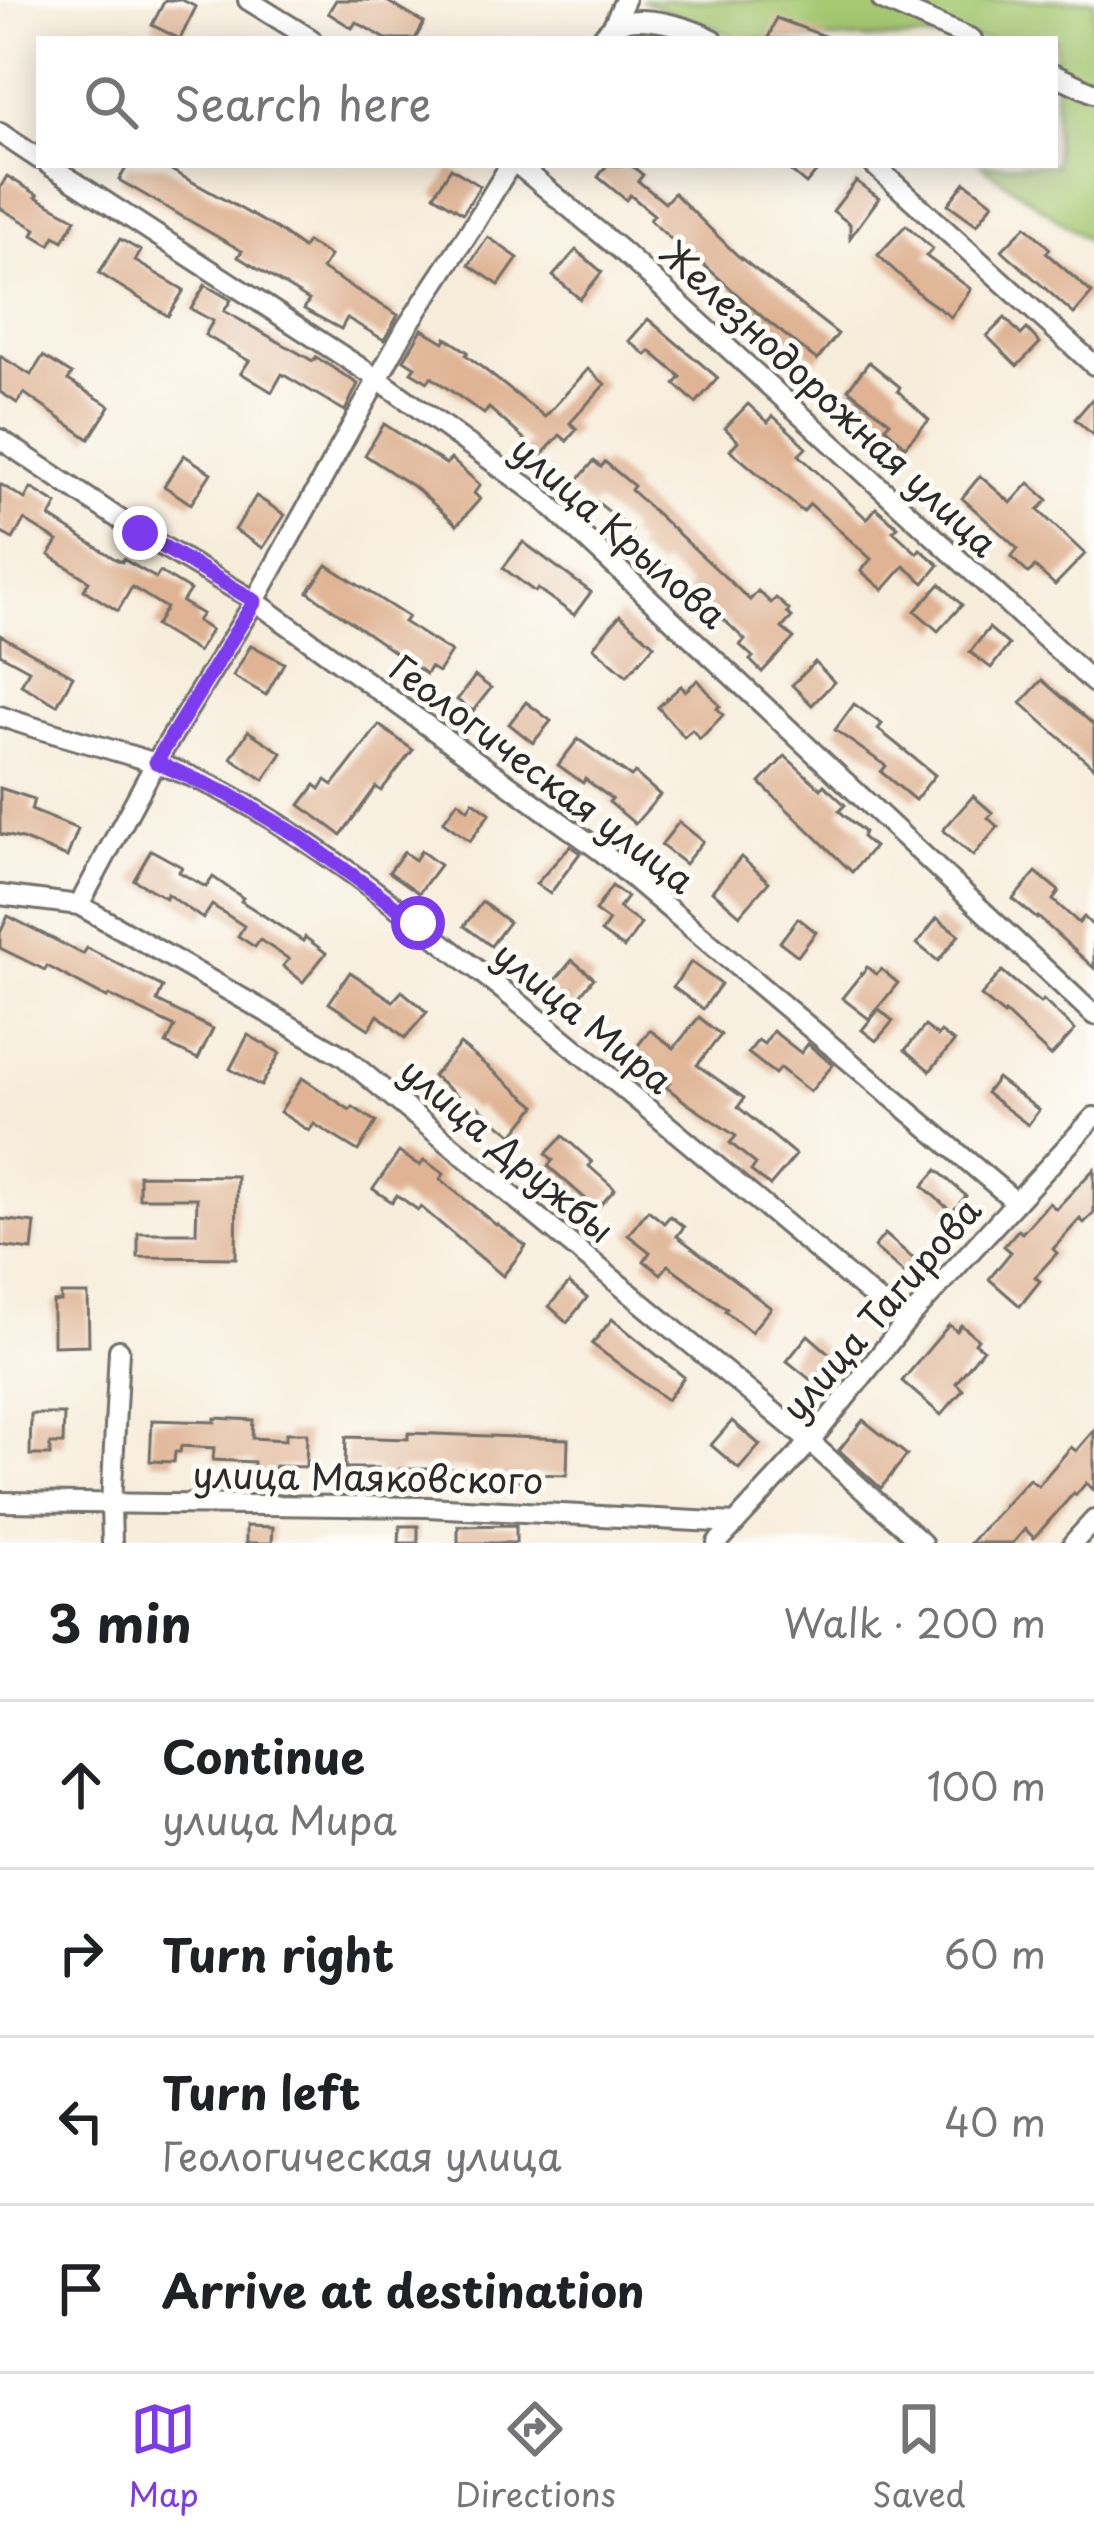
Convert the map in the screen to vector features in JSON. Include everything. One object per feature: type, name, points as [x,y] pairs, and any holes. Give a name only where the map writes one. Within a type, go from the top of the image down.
[{"type":"street","points":[[248,0],[306,36]]},
{"type":"street","points":[[606,32],[625,0]]},
{"type":"street","points":[[884,0],[965,36]]},
{"type":"street","points":[[606,32],[644,20],[704,36]]},
{"type":"street","points":[[1058,76],[1094,93]]},
{"type":"street","points":[[0,134],[36,157]]},
{"type":"street","name":"улица Крылова","points":[[54,168],[378,379],[540,496],[1094,1016]]},
{"type":"street","points":[[79,905],[406,328],[512,168]]},
{"type":"street","name":"Железнодорожная улица","points":[[518,168],[623,252],[1094,683]]},
{"type":"street","points":[[877,168],[1094,365]]},
{"type":"street","name":"Геологическая улица","points":[[0,439],[140,533],[255,601],[602,852],[1016,1202]]},
{"type":"street","name":"улица Мира","points":[[0,716],[48,734],[156,762],[228,794],[297,835],[535,1016],[905,1324]]},
{"type":"street","name":"улица Дружбы","points":[[0,896],[79,905],[343,1055],[809,1442],[922,1543]]},
{"type":"street","name":"улица Тагирова","points":[[717,1543],[809,1442],[905,1324],[1094,1117]]},
{"type":"street","points":[[112,1543],[119,1350]]},
{"type":"street","name":"улица Маяковского","points":[[0,1502],[427,1507],[735,1523]]},
{"type":"street","points":[[1073,1543],[1094,1520]]},
{"type":"green space","points":[[641,0],[1094,0],[1094,245],[985,168],[1058,168],[1058,36],[731,36]]},
{"type":"building","points":[[165,0],[182,0],[196,7],[182,36],[152,25]]},
{"type":"building","points":[[336,0],[385,0],[424,23],[417,36],[381,36],[356,22],[352,28],[328,13]]},
{"type":"building","points":[[776,18],[824,36],[769,36]]},
{"type":"building","points":[[126,168],[167,168],[303,248],[307,242],[330,256],[322,269],[398,315],[384,340],[347,318],[341,329],[304,309],[309,300],[238,257],[242,251],[119,180]]},
{"type":"building","points":[[451,168],[480,186],[463,213],[434,195]]},
{"type":"building","points":[[605,168],[635,168],[643,175],[638,181],[665,203],[674,193],[737,255],[838,334],[817,360],[673,241],[650,220],[654,215],[598,177]]},
{"type":"building","points":[[787,168],[819,168],[806,184]]},
{"type":"building","points":[[7,176],[76,219],[63,241],[55,236],[50,245],[33,235],[36,229],[0,208],[0,188]]},
{"type":"building","points":[[856,181],[879,198],[850,238],[850,224],[833,211]]},
{"type":"building","points":[[965,182],[993,203],[977,225],[948,204]]},
{"type":"building","points":[[906,225],[933,249],[926,256],[971,289],[951,317],[878,255]]},
{"type":"building","points":[[1026,226],[1050,249],[1046,253],[1092,293],[1074,314],[1002,250]]},
{"type":"building","points":[[488,237],[518,258],[499,285],[469,265]]},
{"type":"building","points":[[120,239],[141,251],[135,261],[184,290],[168,316],[99,273]]},
{"type":"building","points":[[576,250],[602,272],[580,299],[553,276]]},
{"type":"building","points":[[205,285],[231,300],[224,311],[313,361],[316,357],[358,384],[345,411],[282,374],[272,392],[241,373],[249,361],[205,335],[213,321],[191,309]]},
{"type":"building","points":[[1005,318],[1021,335],[1027,329],[1040,343],[1017,366],[987,336]]},
{"type":"building","points":[[648,319],[718,378],[696,403],[675,384],[681,377],[650,351],[646,355],[629,341]]},
{"type":"building","points":[[422,329],[468,352],[545,417],[588,369],[605,384],[570,423],[577,429],[567,441],[560,435],[535,462],[522,450],[529,443],[489,408],[484,414],[431,377],[428,382],[411,372],[415,367],[404,360]]},
{"type":"building","points":[[0,356],[31,375],[43,356],[72,374],[68,380],[110,406],[89,439],[24,393],[17,403],[0,392]]},
{"type":"building","points":[[869,362],[929,420],[905,446],[885,427],[890,422],[848,389]]},
{"type":"building","points":[[1094,397],[1094,436],[1075,419]]},
{"type":"building","points":[[748,404],[768,422],[773,416],[795,436],[806,448],[799,455],[867,519],[876,508],[917,553],[920,549],[939,565],[924,583],[904,566],[883,590],[861,571],[871,559],[810,504],[803,512],[730,450],[738,441],[725,428]]},
{"type":"building","points":[[384,424],[446,464],[451,459],[480,485],[474,493],[480,499],[457,525],[417,489],[365,455]]},
{"type":"building","points":[[184,455],[211,473],[191,504],[164,486]]},
{"type":"building","points":[[594,461],[601,467],[605,462],[634,486],[631,490],[750,600],[758,591],[789,610],[792,617],[782,628],[794,638],[762,672],[740,645],[745,640],[686,591],[690,587],[663,563],[658,569],[635,548],[639,544],[628,534],[632,530],[597,502],[592,507],[570,489]]},
{"type":"building","points":[[980,476],[1011,503],[1029,483],[1048,500],[1038,510],[1085,554],[1055,585],[1035,567],[1028,573],[1011,557],[1018,549],[962,498]]},
{"type":"building","points":[[0,484],[25,499],[31,488],[57,504],[50,517],[115,559],[156,578],[160,572],[190,590],[182,602],[202,614],[197,621],[211,630],[198,652],[155,626],[166,608],[132,587],[118,611],[84,590],[89,581],[49,555],[58,541],[24,520],[13,539],[0,532]]},
{"type":"building","points":[[256,496],[285,515],[263,548],[235,530]]},
{"type":"building","points":[[523,542],[591,592],[574,615],[503,568]]},
{"type":"building","points":[[327,565],[408,617],[404,622],[451,652],[438,672],[430,667],[426,674],[308,592]]},
{"type":"building","points":[[940,584],[962,605],[938,631],[915,611]]},
{"type":"building","points":[[620,615],[654,645],[627,676],[593,647]]},
{"type":"building","points":[[989,628],[1009,645],[991,668],[970,652]]},
{"type":"building","points":[[0,635],[73,676],[57,705],[21,685],[29,670],[0,654]]},
{"type":"building","points":[[251,645],[284,663],[266,695],[233,676]]},
{"type":"building","points":[[815,662],[834,682],[812,705],[792,685]]},
{"type":"building","points":[[475,676],[491,688],[473,711],[457,700]]},
{"type":"building","points":[[698,680],[723,715],[700,739],[692,730],[684,737],[658,707],[681,686],[685,691]]},
{"type":"building","points":[[1042,680],[1094,725],[1094,768],[1021,703]]},
{"type":"building","points":[[526,702],[551,721],[533,743],[509,724]]},
{"type":"building","points":[[854,704],[935,775],[915,800],[881,772],[886,766],[835,730]]},
{"type":"building","points":[[379,725],[413,750],[381,791],[376,787],[341,835],[300,805],[315,785],[320,789],[326,780],[333,785]]},
{"type":"building","points":[[248,731],[282,753],[264,780],[231,758]]},
{"type":"building","points":[[578,739],[631,777],[635,773],[660,795],[635,824],[609,802],[612,799],[558,765]]},
{"type":"building","points":[[785,756],[845,805],[839,811],[874,847],[852,872],[760,783]]},
{"type":"building","points":[[0,788],[34,799],[31,810],[78,829],[67,857],[0,834]]},
{"type":"building","points":[[973,796],[993,813],[988,818],[998,827],[973,856],[943,830]]},
{"type":"building","points":[[458,801],[468,809],[473,801],[490,813],[470,841],[443,822]]},
{"type":"building","points":[[679,822],[703,841],[685,864],[661,845]]},
{"type":"building","points":[[570,846],[580,853],[550,894],[536,884]]},
{"type":"building","points":[[151,850],[206,887],[213,877],[241,901],[326,953],[303,982],[283,966],[289,959],[260,940],[255,947],[238,936],[244,926],[212,905],[203,919],[167,894],[166,898],[134,880]]},
{"type":"building","points":[[421,851],[440,865],[419,893],[389,872],[404,852],[415,860]]},
{"type":"building","points":[[741,857],[769,882],[740,915],[712,891]]},
{"type":"building","points":[[1036,872],[1059,891],[1053,900],[1079,923],[1084,917],[1094,927],[1094,968],[1013,899]]},
{"type":"building","points":[[612,886],[627,897],[619,908],[641,924],[624,948],[601,932],[609,921],[595,911]]},
{"type":"building","points":[[482,902],[509,922],[491,946],[464,926]]},
{"type":"building","points":[[8,916],[83,954],[87,948],[163,987],[157,1001],[213,1029],[198,1059],[166,1044],[175,1027],[0,948],[0,933]]},
{"type":"building","points":[[798,918],[816,932],[798,956],[780,942]]},
{"type":"building","points":[[937,918],[959,935],[938,961],[917,944]]},
{"type":"building","points":[[572,960],[594,978],[570,1008],[547,990]]},
{"type":"building","points":[[691,962],[721,984],[703,1009],[673,987]]},
{"type":"building","points":[[867,967],[876,974],[881,969],[898,983],[869,1019],[842,998]]},
{"type":"building","points":[[1002,971],[1075,1030],[1051,1056],[981,996]]},
{"type":"building","points":[[350,972],[393,1001],[402,991],[427,1012],[405,1038],[378,1015],[369,1029],[329,1003]]},
{"type":"building","points":[[879,1009],[893,1021],[876,1041],[862,1030]]},
{"type":"building","points":[[699,1017],[721,1035],[697,1065],[744,1098],[738,1107],[796,1155],[770,1186],[751,1171],[756,1164],[730,1143],[736,1136],[666,1087],[670,1082],[632,1053],[650,1030],[674,1048]]},
{"type":"building","points":[[925,1026],[954,1042],[930,1071],[905,1050]]},
{"type":"building","points":[[773,1031],[801,1053],[808,1044],[833,1065],[810,1092],[780,1068],[775,1074],[748,1053],[758,1040],[764,1044]]},
{"type":"building","points":[[248,1035],[280,1053],[261,1086],[230,1069]]},
{"type":"building","points":[[460,1044],[536,1106],[513,1135],[433,1076]]},
{"type":"building","points":[[302,1078],[376,1122],[358,1151],[314,1124],[309,1131],[280,1112]]},
{"type":"building","points":[[997,1078],[1039,1110],[1028,1125],[986,1093]]},
{"type":"building","points":[[563,1136],[615,1189],[597,1209],[548,1166],[553,1160],[546,1154]]},
{"type":"building","points":[[399,1152],[420,1166],[424,1160],[444,1174],[440,1179],[526,1246],[503,1276],[421,1207],[418,1210],[397,1195],[392,1202],[373,1189]]},
{"type":"building","points":[[1094,1169],[1094,1213],[1084,1223],[1080,1219],[1053,1249],[1057,1253],[1035,1277],[1040,1281],[1020,1306],[989,1279],[1011,1252],[1004,1246],[1049,1203],[1056,1209]]},
{"type":"building","points":[[937,1170],[966,1196],[952,1212],[923,1186]]},
{"type":"building","points":[[139,1175],[237,1176],[236,1258],[138,1257],[138,1233],[196,1233],[197,1198],[139,1198]]},
{"type":"building","points":[[648,1210],[664,1223],[670,1216],[684,1227],[677,1236],[771,1308],[751,1332],[668,1265],[661,1274],[644,1261],[650,1252],[628,1235]]},
{"type":"building","points":[[0,1219],[35,1223],[32,1250],[0,1246]]},
{"type":"building","points":[[885,1234],[915,1260],[904,1273],[874,1247]]},
{"type":"building","points":[[569,1283],[587,1298],[567,1322],[549,1306]]},
{"type":"building","points":[[61,1294],[88,1294],[89,1345],[53,1346],[53,1302],[61,1301]]},
{"type":"building","points":[[612,1319],[684,1377],[667,1400],[592,1344]]},
{"type":"building","points":[[949,1325],[957,1331],[961,1325],[983,1349],[956,1383],[963,1390],[941,1415],[902,1381]]},
{"type":"building","points":[[808,1335],[832,1356],[812,1381],[787,1361]]},
{"type":"building","points":[[31,1414],[64,1414],[63,1444],[50,1444],[50,1455],[30,1455]]},
{"type":"building","points":[[215,1418],[253,1420],[252,1438],[286,1440],[286,1433],[307,1433],[306,1467],[254,1471],[254,1462],[213,1460],[214,1448],[181,1446],[174,1462],[150,1461],[152,1420],[215,1422]]},
{"type":"building","points":[[863,1420],[907,1455],[881,1488],[839,1450]]},
{"type":"building","points":[[732,1421],[760,1445],[739,1469],[711,1445]]},
{"type":"building","points":[[1094,1430],[1094,1490],[1086,1483],[1034,1538],[1025,1529],[1013,1543],[970,1543],[1029,1479],[1038,1486],[1071,1447],[1076,1451]]},
{"type":"building","points":[[408,1433],[568,1439],[567,1475],[530,1474],[530,1481],[502,1480],[502,1474],[470,1473],[471,1469],[400,1469],[400,1482],[377,1481],[378,1468],[345,1468],[346,1437],[408,1439]]},
{"type":"building","points":[[516,1525],[516,1543],[458,1543],[458,1526]]},
{"type":"building","points":[[246,1526],[273,1527],[272,1543],[246,1543]]},
{"type":"building","points":[[400,1526],[418,1526],[418,1543],[399,1543]]},
{"type":"route","points":[[140,533],[255,601],[156,762],[228,794],[297,835],[418,923]]}]
